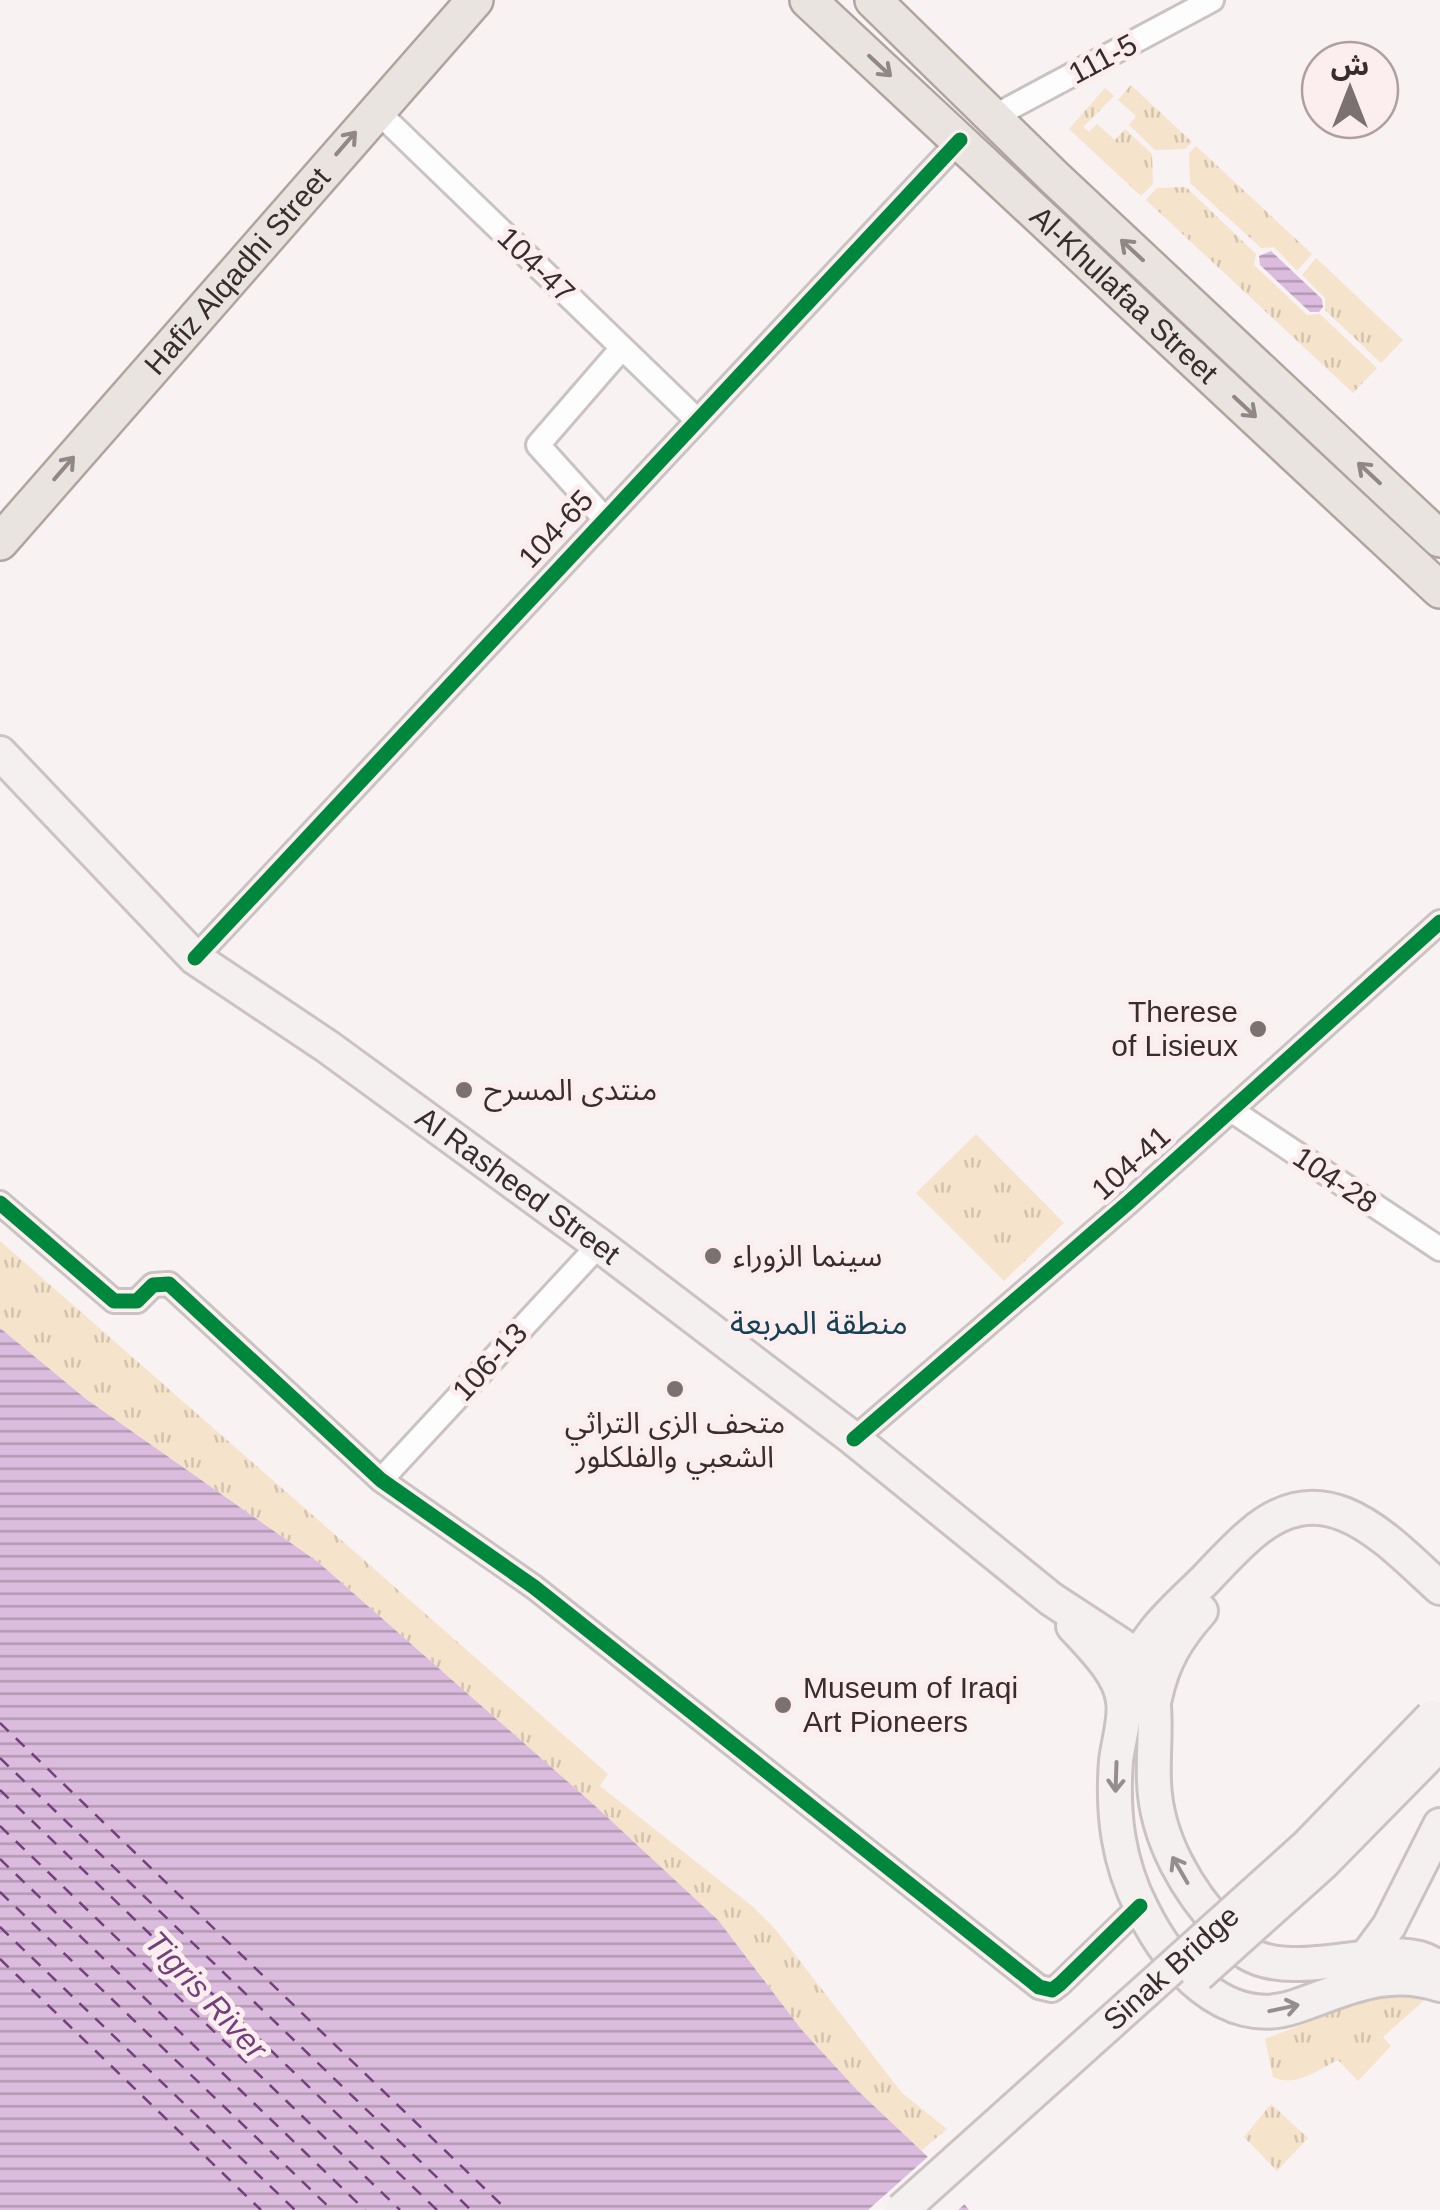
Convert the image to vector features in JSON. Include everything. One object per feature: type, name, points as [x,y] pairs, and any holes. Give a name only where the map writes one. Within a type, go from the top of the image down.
[{"type":"main road","name":"Hafiz Alqadhi Street","points":[[0,542],[474,0]]},
{"type":"main road","name":"Al-Khulafaa Street","points":[[808,0],[1440,590]]},
{"type":"main road","name":"Al-Khulafaa Street","points":[[873,0],[1440,539]]},
{"type":"main road","name":"Al Rasheed Street","points":[[0,753],[194,958],[328,1048],[600,1246],[854,1439],[1051,1599],[1138,1656]]},
{"type":"main road","name":"Al Rasheed Street","points":[[1438,1973],[1404,1955],[1302,1965],[1266,1961],[1246,1953],[1202,1907],[1171,1854],[1160,1818],[1138,1711],[1138,1656],[1167,1617],[1251,1534],[1276,1517],[1309,1508],[1330,1508],[1356,1518],[1440,1588]]},
{"type":"main road","points":[[1138,1711],[1178,1637],[1260,1546],[1282,1530],[1310,1524],[1334,1528],[1440,1611]]},
{"type":"main road","name":"Al Rasheed Street","points":[[1051,1599],[1138,1711],[1115,1802],[1118,1838],[1127,1879],[1154,1934],[1177,1964],[1217,1999],[1247,2011],[1267,2012],[1381,1979],[1438,1973]]},
{"type":"main road","points":[[1090,1625],[1118,1631],[1167,1617]]},
{"type":"main road","name":"Sinak Bridge","points":[[902,2210],[1307,1846],[1437,1723]]},
{"type":"main road","name":"Sinak Bridge","points":[[932,2210],[1291,1893],[1437,1723]]},
{"type":"main road","points":[[1344,1988],[1390,1926],[1440,1825]]},
{"type":"main road","points":[[1408,1891],[1416,1926],[1438,1973]]},
{"type":"street","name":"111-5","points":[[994,117],[1212,0]]},
{"type":"street","name":"104-47","points":[[376,110],[696,419]]},
{"type":"street","name":"104-65","points":[[194,958],[960,140]]},
{"type":"street","points":[[604,518],[538,445],[622,348]]},
{"type":"street","name":"104-41","points":[[854,1439],[1440,922]]},
{"type":"street","name":"104-28","points":[[1231,1110],[1440,1248]]},
{"type":"street","points":[[0,1203],[114,1301],[137,1301],[154,1285],[168,1284],[381,1480],[534,1588],[1039,1987],[1052,1990],[1060,1984],[1140,1906]]},
{"type":"street","name":"106-13","points":[[381,1480],[600,1246]]},
{"type":"green space","points":[[1131,85],[1192,142],[1185,149],[1155,150],[1129,125],[1136,116],[1118,100]]},
{"type":"green space","points":[[1105,88],[1114,96],[1083,127],[1089,132],[1097,124],[1115,140],[1125,129],[1152,154],[1153,184],[1141,196],[1069,129]]},
{"type":"green space","points":[[1196,146],[1312,254],[1297,271],[1274,247],[1261,248],[1190,183],[1189,153]]},
{"type":"green space","points":[[1186,187],[1256,254],[1254,265],[1307,315],[1320,314],[1377,368],[1353,393],[1146,200],[1157,188]]},
{"type":"green space","points":[[1316,258],[1403,340],[1381,363],[1325,310],[1325,298],[1302,275]]},
{"type":"green space","points":[[976,1134],[1064,1223],[1004,1281],[916,1193]]},
{"type":"green space","points":[[0,1241],[608,1774],[600,1786],[752,1906],[776,1930],[902,2093],[947,2129],[921,2151],[801,2029],[718,1920],[592,1803],[318,1562],[86,1399],[0,1328]]},
{"type":"green space","points":[[1402,1992],[1428,1997],[1383,2037],[1391,2046],[1358,2081],[1338,2060],[1298,2079],[1273,2077],[1265,2039],[1379,1995]]},
{"type":"green space","points":[[1271,2104],[1308,2138],[1277,2171],[1244,2137]]},
{"type":"water","points":[[1271,251],[1322,299],[1319,312],[1310,312],[1260,265],[1259,256]]},
{"type":"water","name":"Tigris River","points":[[0,1328],[86,1399],[318,1562],[592,1803],[718,1920],[801,2029],[856,2089],[929,2158],[969,2210],[0,2210]]},
{"type":"pier","points":[[932,2153],[968,2201],[958,2210],[868,2210]]},
{"type":"ferry route","points":[[0,1723],[507,2210]]},
{"type":"ferry route","points":[[0,1758],[471,2210]]},
{"type":"ferry route","points":[[0,1790],[437,2210]]},
{"type":"ferry route","points":[[0,1826],[400,2210]]},
{"type":"ferry route","points":[[0,1859],[365,2210]]},
{"type":"ferry route","points":[[0,1892],[332,2210]]},
{"type":"ferry route","points":[[0,1927],[295,2210]]},
{"type":"ferry route","points":[[0,1959],[261,2210]]},
{"type":"cycle path","points":[[195,958],[960,140]]},
{"type":"cycle path","points":[[854,1439],[1129,1202],[1440,922]]},
{"type":"cycle path","points":[[0,1203],[114,1301],[137,1301],[153,1285],[169,1284],[381,1480],[534,1587],[1039,1987],[1052,1990],[1060,1984],[1140,1906]]},
{"type":"place","name":"Therese of Lisieux","points":[[1258,1029]]},
{"type":"place","name":"منتدى المسرح","points":[[464,1090]]},
{"type":"place","name":"سينما الزوراء","points":[[713,1256]]},
{"type":"place","name":"متحف الزي التراثي الشعبي والفلكلور","points":[[675,1389]]},
{"type":"place","name":"Museum of Iraqi Art Pioneers","points":[[783,1705]]},
{"type":"district","name":"منطقة المربعة","points":[[819,1323]]}]
